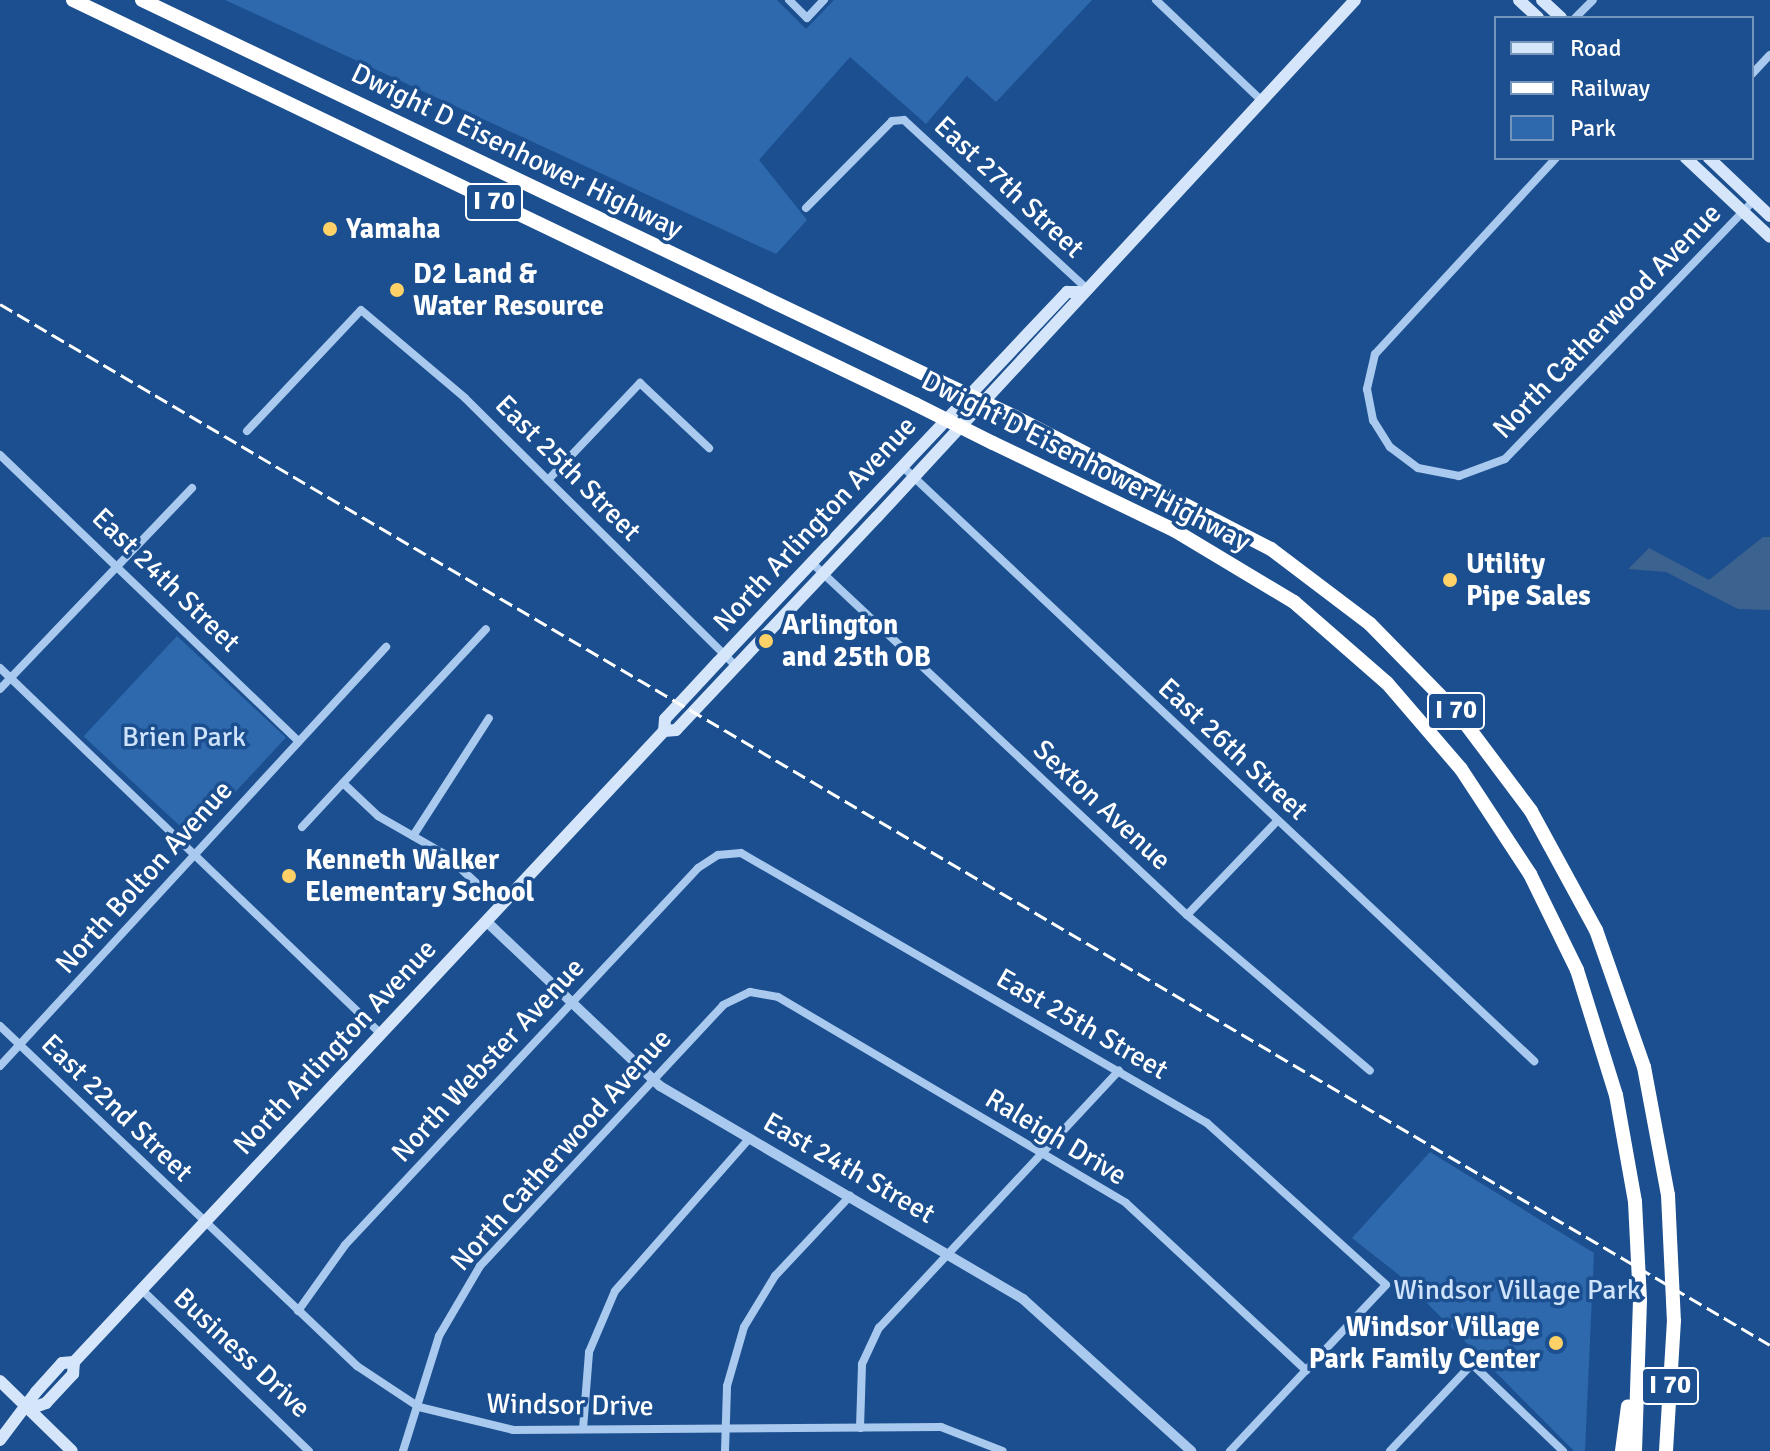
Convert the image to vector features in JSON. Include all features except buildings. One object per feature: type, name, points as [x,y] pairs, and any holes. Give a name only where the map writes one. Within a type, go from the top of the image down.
[{"type":"highway","name":"Dwight D Eisenhower Highway","points":[[73,0],[1174,530],[1294,602],[1387,683],[1461,769],[1530,874],[1577,970],[1616,1095],[1635,1202],[1640,1300],[1635,1451]]},
{"type":"highway","name":"Dwight D Eisenhower Highway","points":[[142,0],[1015,417],[1271,549],[1370,624],[1459,715],[1531,811],[1596,930],[1644,1067],[1668,1195],[1674,1321],[1666,1451]]},
{"type":"highway","points":[[1622,1451],[1637,1347]]},
{"type":"main road","name":"North Arlington Avenue","points":[[664,731],[676,730],[1078,304],[1081,289],[1355,0]]},
{"type":"main road","points":[[1519,0],[1536,16]]},
{"type":"main road","points":[[1542,0],[1559,16]]},
{"type":"main road","points":[[1688,160],[1770,237]]},
{"type":"main road","points":[[1711,160],[1770,216]]},
{"type":"main road","name":"North Arlington Avenue","points":[[0,1440],[29,1409],[73,1374],[74,1362],[664,731],[665,719],[725,655],[1067,292],[1081,289]]},
{"type":"main road","points":[[0,1381],[72,1451]]},
{"type":"street","points":[[789,0],[807,18],[824,0]]},
{"type":"street","points":[[1156,0],[1260,99]]},
{"type":"street","points":[[1577,16],[1593,0]]},
{"type":"street","points":[[1754,72],[1770,55]]},
{"type":"street","name":"East 27th Street","points":[[806,208],[892,121],[904,120],[1081,289]]},
{"type":"street","name":"North Catherwood Avenue","points":[[1554,160],[1377,349],[1370,409],[1399,455],[1451,475],[1505,459],[1754,200]]},
{"type":"street","name":"East 25th Street","points":[[247,431],[361,310],[548,480],[736,666]]},
{"type":"street","points":[[548,480],[640,383],[709,448]]},
{"type":"street","name":"East 24th Street","points":[[0,455],[298,741]]},
{"type":"street","name":"East 26th Street","points":[[903,467],[1534,1061]]},
{"type":"street","points":[[0,689],[115,565],[192,488]]},
{"type":"street","name":"Sexton Avenue","points":[[812,563],[1187,915],[1370,1071]]},
{"type":"street","points":[[302,827],[486,629]]},
{"type":"street","name":"North Bolton Avenue","points":[[0,1066],[386,647]]},
{"type":"street","points":[[0,668],[381,1034]]},
{"type":"street","points":[[413,836],[489,718]]},
{"type":"street","points":[[343,783],[413,836],[455,862],[501,906]]},
{"type":"street","points":[[1187,915],[1277,821]]},
{"type":"street","name":"East 25th Street","points":[[724,853],[755,857],[1119,1071],[1242,1149],[1386,1285],[1306,1370]]},
{"type":"street","name":"North Webster Avenue","points":[[298,1311],[345,1245],[698,868],[724,853]]},
{"type":"street","name":"East 24th Street","points":[[486,921],[653,1079],[948,1254],[1049,1318],[1191,1451]]},
{"type":"street","name":"North Catherwood Avenue","points":[[403,1451],[439,1336],[476,1272],[725,1003],[750,992]]},
{"type":"street","name":"Raleigh Drive","points":[[750,992],[778,997],[1145,1218],[1306,1370]]},
{"type":"street","name":"East 22nd Street","points":[[0,1026],[204,1222]]},
{"type":"street","points":[[860,1428],[862,1368],[871,1341],[1119,1071]]},
{"type":"street","points":[[583,1429],[589,1352],[615,1291],[750,1138]]},
{"type":"street","points":[[725,1451],[731,1363],[756,1302],[850,1196]]},
{"type":"street","name":"Windsor Drive","points":[[204,1222],[366,1374],[419,1407],[498,1429],[945,1428],[1003,1451]]},
{"type":"street","name":"Business Drive","points":[[142,1290],[309,1451]]},
{"type":"street","points":[[1390,1451],[1472,1364],[1563,1451]]},
{"type":"street","points":[[1230,1451],[1306,1370]]},
{"type":"green space","points":[[225,0],[777,0],[806,29],[834,0],[1092,0],[996,102],[967,76],[926,124],[850,57],[759,160],[807,220],[776,254]]},
{"type":"green space","name":"Brien Park","points":[[177,636],[286,738],[193,838],[84,736]]},
{"type":"green space","name":"Windsor Village Park","points":[[1430,1152],[1594,1253],[1585,1451],[1574,1451],[1399,1275],[1352,1238]]},
{"type":"shaded area","points":[[1763,537],[1770,537],[1770,610],[1738,609],[1666,572],[1628,569],[1649,548],[1709,580]]},
{"type":"railway","points":[[0,304],[1770,1345]]},
{"type":"place","name":"Yamaha","points":[[330,229]]},
{"type":"place","name":"D2 Land & Water Resource","points":[[397,290]]},
{"type":"place","name":"Utility Pipe Sales","points":[[1450,580]]},
{"type":"place","name":"Arlington and 25th OB","points":[[766,641]]},
{"type":"place","name":"Kenneth Walker Elementary School","points":[[289,876]]},
{"type":"place","name":"Windsor Village Park Family Center","points":[[1556,1343]]}]
